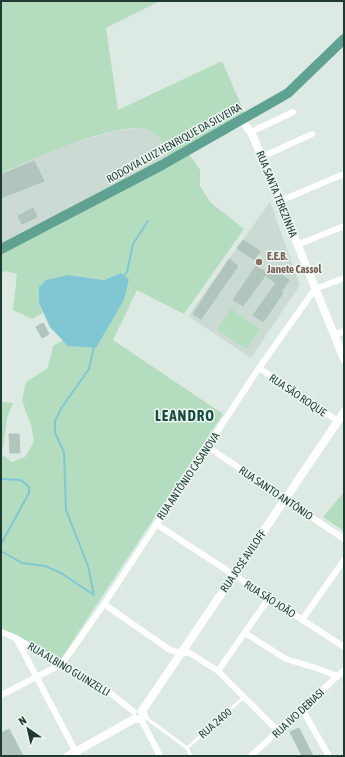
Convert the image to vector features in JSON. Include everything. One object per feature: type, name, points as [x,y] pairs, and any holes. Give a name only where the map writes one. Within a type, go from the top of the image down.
[{"type":"main road","name":"RODOVIA LUIZ HENRIQUE DA SILVEIRA","points":[[1,249],[162,165],[288,93],[344,39]]},
{"type":"street","points":[[251,132],[293,112]]},
{"type":"street","name":"RUA SANTA TEREZINHA","points":[[241,120],[251,132],[262,157],[344,359]]},
{"type":"street","points":[[262,157],[312,134]]},
{"type":"street","points":[[280,201],[344,174]]},
{"type":"street","points":[[297,245],[344,226]]},
{"type":"street","points":[[315,289],[344,278]]},
{"type":"street","name":"RUA ANTÔNIO CASANOVA","points":[[62,664],[104,604],[259,368],[315,289]]},
{"type":"street","points":[[334,335],[344,332]]},
{"type":"street","name":"RUA SÃO ROQUE","points":[[259,368],[338,421]]},
{"type":"street","name":"RUA JOSÉ AVILOFF","points":[[139,716],[344,412]]},
{"type":"street","name":"RUA SANTO ANTÔNIO","points":[[208,447],[286,498],[344,539]]},
{"type":"street","name":"RUA SÃO JOÃO","points":[[156,524],[233,576],[344,647]]},
{"type":"street","points":[[302,620],[344,560]]},
{"type":"street","points":[[218,671],[269,598]]},
{"type":"street","points":[[104,604],[159,644],[170,650],[181,653],[190,653],[218,671],[243,698],[278,731]]},
{"type":"street","name":"RUA ALBINO GUINZELLI","points":[[1,632],[16,638],[62,664],[108,692],[139,716],[160,756]]},
{"type":"street","points":[[245,633],[286,659],[320,668],[337,676]]},
{"type":"street","points":[[16,638],[77,754]]},
{"type":"street","points":[[1,695],[62,664]]},
{"type":"street","name":"RUA IVO DEBIASI","points":[[251,756],[344,670]]},
{"type":"street","points":[[302,709],[329,756]]},
{"type":"street","points":[[68,756],[77,754],[139,716]]},
{"type":"lane","name":"RUA 2400","points":[[187,748],[243,698]]},
{"type":"lane","points":[[139,716],[187,748],[191,756]]},
{"type":"shaded area","points":[[138,128],[152,130],[162,141],[168,155],[169,165],[1,252],[1,173],[30,159],[73,143],[115,131]]},
{"type":"shaded area","name":"E.E.B. Janete Cassol","points":[[270,202],[300,285],[251,358],[188,316]]},
{"type":"green space","points":[[1,1],[160,1],[106,28],[118,110],[222,61],[248,121],[189,154],[200,170],[200,186],[211,203],[244,229],[184,314],[137,290],[113,340],[223,414],[60,660],[1,628],[1,402],[13,403],[7,418],[2,455],[12,462],[25,457],[34,441],[31,425],[22,401],[26,382],[48,368],[53,346],[63,340],[69,346],[96,348],[124,300],[121,273],[104,280],[68,275],[39,303],[43,313],[32,319],[13,310],[17,274],[5,271],[1,274],[1,252],[169,165],[166,151],[156,134],[152,131],[139,128],[122,130],[77,142],[54,150],[1,173]]},
{"type":"green space","points":[[231,309],[260,329],[247,349],[217,330]]},
{"type":"green space","points":[[344,492],[344,531],[323,517]]},
{"type":"water","points":[[121,273],[129,279],[124,300],[96,348],[68,346],[50,327],[39,303],[39,287],[46,280],[68,275],[104,280]]},
{"type":"building","points":[[34,161],[44,181],[1,198],[1,175]]},
{"type":"building","points":[[33,208],[37,217],[22,224],[18,216]]},
{"type":"building","points":[[243,240],[260,251],[254,260],[237,248]]},
{"type":"building","points":[[229,259],[238,266],[201,319],[193,314]]},
{"type":"building","points":[[256,266],[267,273],[243,306],[233,300]]},
{"type":"building","points":[[272,268],[289,280],[281,292],[283,293],[263,322],[253,315],[276,283],[266,276]]},
{"type":"building","points":[[43,323],[49,334],[42,338],[36,327]]},
{"type":"building","points":[[9,434],[19,434],[20,453],[10,453]]},
{"type":"building","points":[[299,728],[313,756],[302,756],[290,732]]},
{"type":"building","points":[[9,729],[23,756],[1,756],[1,733]]},
{"type":"waterway","points":[[123,277],[127,272],[133,244],[148,221]]},
{"type":"waterway","points":[[94,346],[89,369],[62,407],[55,421],[55,433],[64,452],[66,510],[88,566],[94,595]]},
{"type":"waterway","points":[[1,479],[21,480],[29,487],[29,493],[1,544]]},
{"type":"waterway","points":[[1,551],[22,563],[45,566],[61,573],[94,595]]},
{"type":"place","name":"E.E.B. Janete Cassol","points":[[259,262]]},
{"type":"district","name":"LEANDRO","points":[[185,416]]}]
